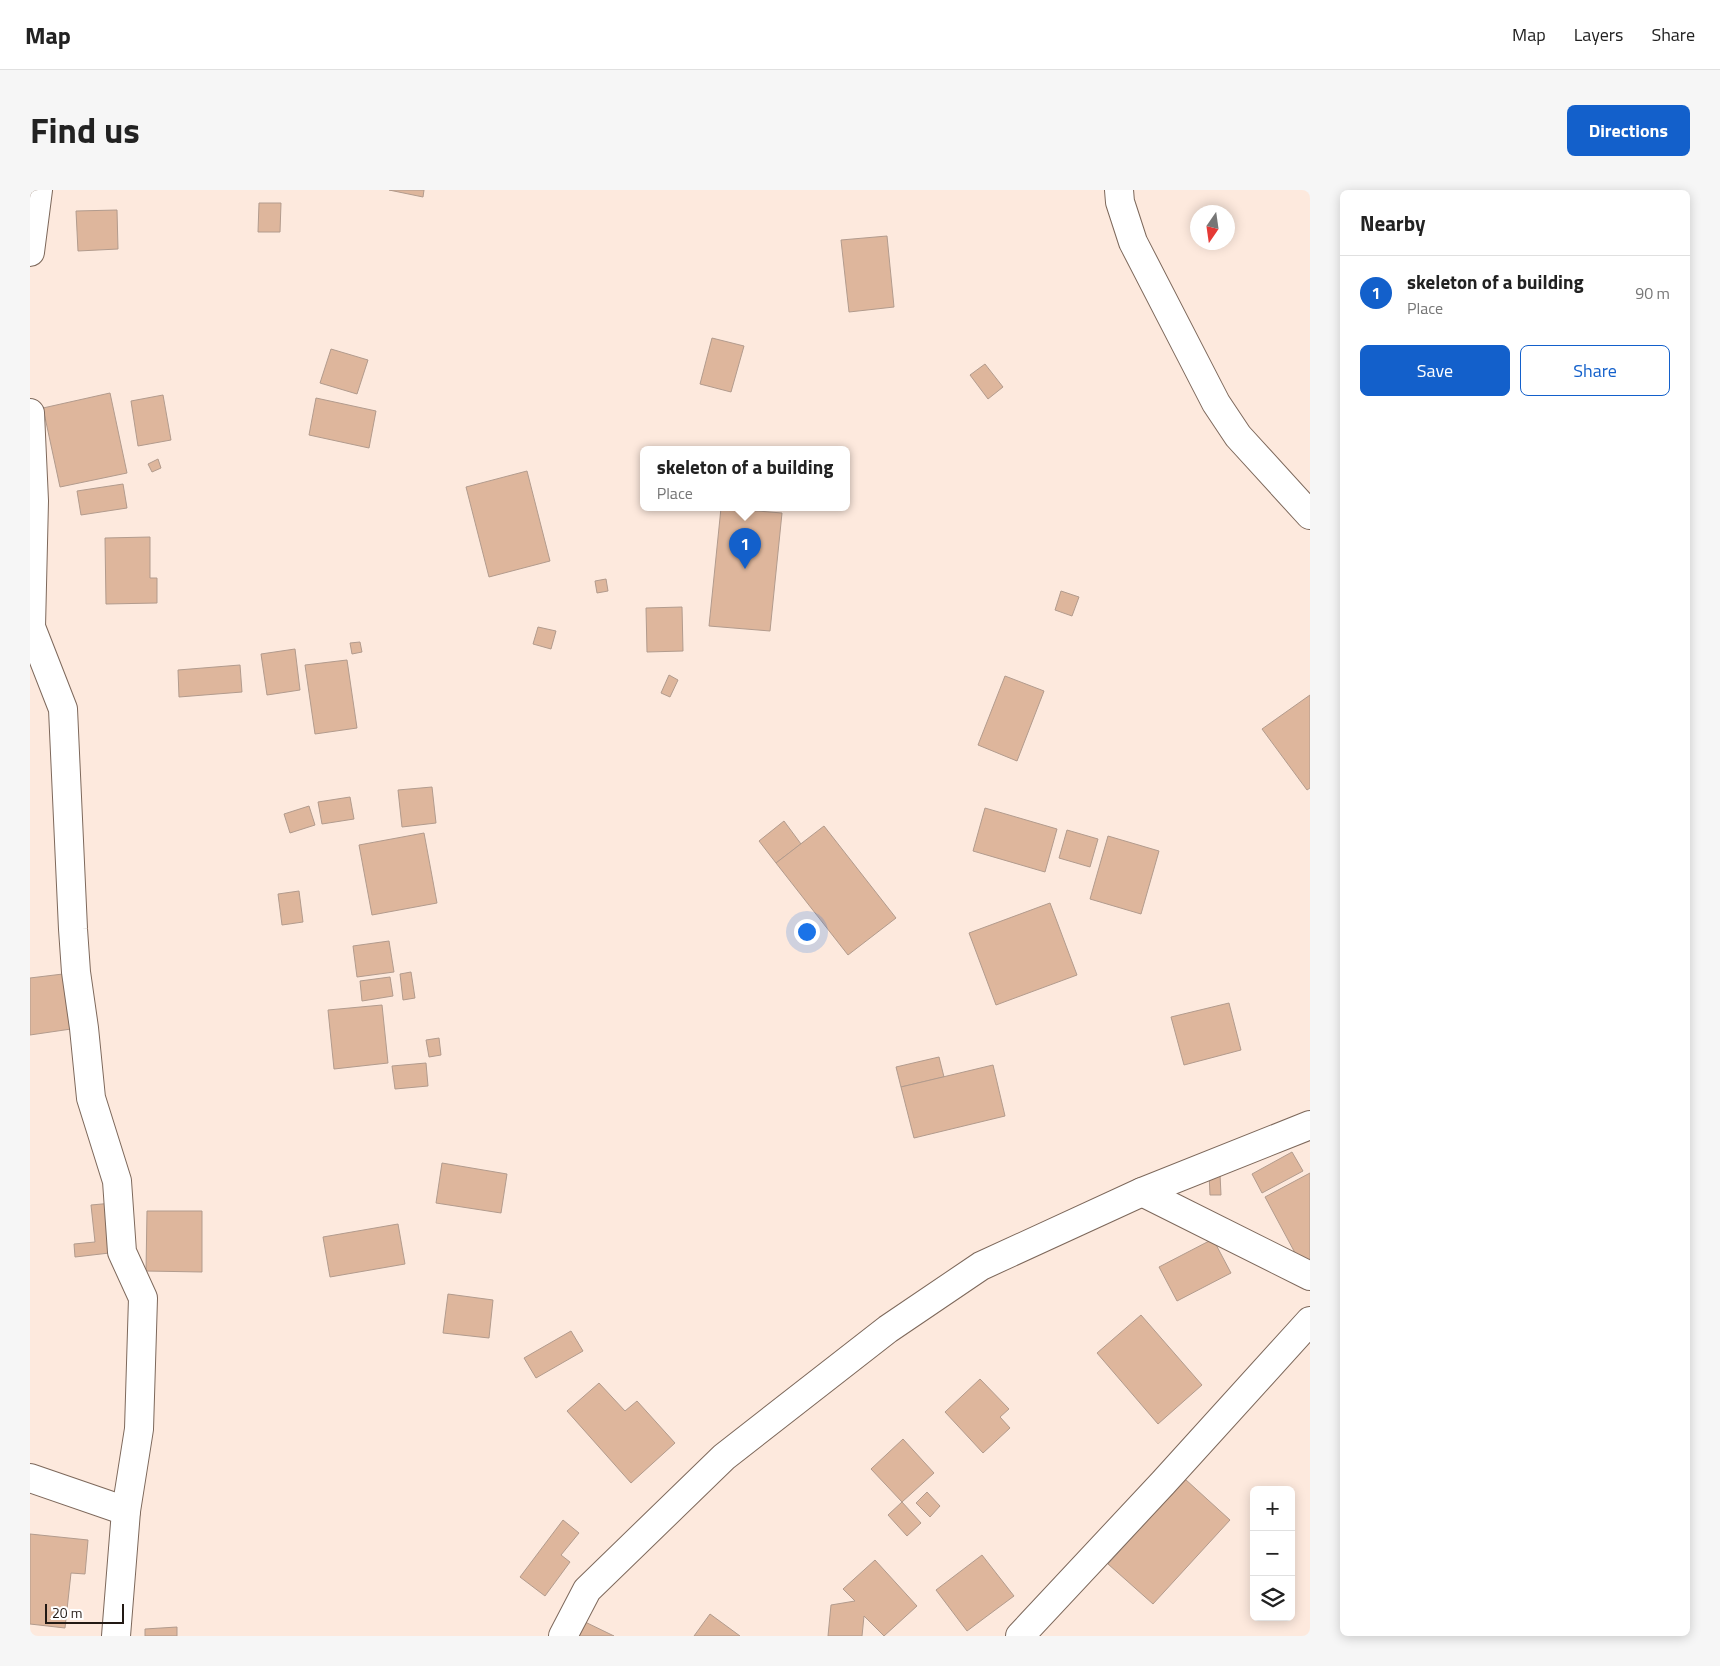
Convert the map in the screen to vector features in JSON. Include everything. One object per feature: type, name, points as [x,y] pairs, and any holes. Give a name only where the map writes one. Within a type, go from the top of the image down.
[{"type":"street","points":[[30,252],[38,190]]},
{"type":"street","points":[[1119,190],[1120,202],[1133,242],[1216,402],[1238,436],[1310,516]]},
{"type":"street","points":[[30,413],[34,501],[31,627],[63,709],[74,938],[91,1098],[117,1181],[122,1252],[143,1298],[139,1429],[126,1510],[116,1636]]},
{"type":"street","points":[[563,1636],[587,1590],[724,1457],[888,1329],[981,1266],[1142,1192],[1310,1125]]},
{"type":"street","points":[[1142,1192],[1310,1276]]},
{"type":"street","points":[[1020,1636],[1163,1483],[1310,1321]]},
{"type":"street","points":[[30,1478],[126,1510]]},
{"type":"building","points":[[389,190],[424,190],[423,197]]},
{"type":"building","points":[[259,203],[281,203],[280,232],[258,232]]},
{"type":"building","points":[[117,210],[118,249],[78,251],[76,211]]},
{"type":"building","points":[[887,236],[894,307],[849,312],[841,240]]},
{"type":"building","points":[[712,338],[744,346],[731,392],[700,384]]},
{"type":"building","points":[[331,349],[368,360],[357,394],[320,383]]},
{"type":"building","points":[[985,364],[1003,387],[988,399],[970,375]]},
{"type":"building","points":[[110,393],[127,473],[60,487],[43,408]]},
{"type":"building","points":[[163,395],[171,440],[138,446],[131,401]]},
{"type":"building","points":[[316,398],[376,411],[369,448],[309,435]]},
{"type":"building","points":[[158,459],[161,468],[152,472],[148,464]]},
{"type":"building","points":[[527,471],[550,561],[489,577],[466,487]]},
{"type":"building","points":[[123,484],[127,508],[81,515],[77,491]]},
{"type":"building","points":[[721,511],[782,513],[770,631],[709,626]]},
{"type":"building","points":[[150,537],[150,578],[157,578],[157,603],[106,604],[105,538]]},
{"type":"building","points":[[606,579],[608,591],[597,593],[595,581]]},
{"type":"building","points":[[1061,591],[1079,597],[1072,616],[1055,610]]},
{"type":"building","points":[[682,607],[683,651],[647,652],[646,608]]},
{"type":"building","points":[[538,627],[556,631],[551,649],[533,644]]},
{"type":"building","points":[[360,642],[362,652],[352,654],[350,643]]},
{"type":"building","points":[[295,649],[300,690],[267,695],[261,654]]},
{"type":"building","points":[[347,660],[357,728],[315,734],[305,665]]},
{"type":"building","points":[[240,665],[242,692],[179,697],[178,670]]},
{"type":"building","points":[[669,675],[678,680],[670,697],[661,693]]},
{"type":"building","points":[[1005,676],[1044,691],[1017,761],[978,745]]},
{"type":"building","points":[[1310,695],[1310,788],[1307,790],[1262,729]]},
{"type":"building","points":[[432,787],[436,823],[402,827],[398,790]]},
{"type":"building","points":[[350,797],[354,819],[322,824],[318,802]]},
{"type":"building","points":[[309,806],[315,825],[290,833],[284,814]]},
{"type":"building","points":[[985,808],[1057,829],[1045,872],[973,851]]},
{"type":"building","points":[[784,821],[801,844],[776,863],[759,841]]},
{"type":"building","points":[[824,826],[896,918],[848,955],[776,863]]},
{"type":"building","points":[[1067,830],[1098,839],[1090,867],[1059,858]]},
{"type":"building","points":[[424,833],[437,903],[372,915],[359,845]]},
{"type":"building","points":[[1108,836],[1159,851],[1141,914],[1090,899]]},
{"type":"building","points":[[299,891],[303,922],[282,925],[278,894]]},
{"type":"building","points":[[1050,903],[1077,975],[996,1005],[969,933]]},
{"type":"building","points":[[389,941],[394,972],[357,977],[353,946]]},
{"type":"building","points":[[411,972],[415,998],[403,1000],[400,974]]},
{"type":"building","points":[[71,973],[78,1028],[30,1035],[30,978]]},
{"type":"building","points":[[390,977],[393,996],[362,1001],[360,981]]},
{"type":"building","points":[[1229,1003],[1241,1050],[1184,1065],[1171,1017]]},
{"type":"building","points":[[382,1005],[388,1063],[334,1069],[328,1010]]},
{"type":"building","points":[[439,1038],[441,1055],[429,1057],[426,1040]]},
{"type":"building","points":[[939,1057],[944,1077],[901,1087],[896,1067]]},
{"type":"building","points":[[426,1063],[428,1086],[395,1089],[392,1066]]},
{"type":"building","points":[[993,1065],[1005,1116],[914,1138],[901,1087]]},
{"type":"building","points":[[1292,1152],[1303,1171],[1262,1193],[1252,1174]]},
{"type":"building","points":[[442,1163],[507,1174],[501,1213],[436,1203]]},
{"type":"building","points":[[1310,1173],[1310,1259],[1301,1264],[1265,1197]]},
{"type":"building","points":[[1209,1174],[1220,1174],[1221,1195],[1210,1195]]},
{"type":"building","points":[[113,1203],[118,1252],[75,1257],[74,1244],[95,1242],[91,1205]]},
{"type":"building","points":[[147,1211],[202,1211],[202,1272],[146,1271]]},
{"type":"building","points":[[398,1224],[405,1264],[330,1277],[323,1237]]},
{"type":"building","points":[[1213,1239],[1231,1273],[1177,1301],[1159,1267]]},
{"type":"building","points":[[448,1294],[493,1300],[489,1338],[443,1333]]},
{"type":"building","points":[[1141,1315],[1202,1385],[1158,1424],[1097,1353]]},
{"type":"building","points":[[571,1331],[583,1351],[536,1378],[524,1358]]},
{"type":"building","points":[[980,1379],[1009,1409],[1000,1417],[1010,1428],[983,1453],[945,1412]]},
{"type":"building","points":[[599,1383],[625,1411],[637,1401],[675,1443],[631,1483],[567,1411]]},
{"type":"building","points":[[903,1439],[934,1473],[902,1502],[871,1469]]},
{"type":"building","points":[[1185,1479],[1230,1520],[1153,1604],[1108,1564]]},
{"type":"building","points":[[927,1492],[940,1506],[930,1517],[916,1503]]},
{"type":"building","points":[[902,1502],[921,1523],[907,1536],[888,1515]]},
{"type":"building","points":[[563,1520],[579,1533],[561,1555],[570,1562],[545,1596],[520,1577]]},
{"type":"building","points":[[30,1534],[88,1540],[85,1574],[71,1573],[65,1628],[30,1624]]},
{"type":"building","points":[[982,1555],[1014,1596],[967,1631],[936,1590]]},
{"type":"building","points":[[875,1560],[917,1606],[884,1636],[864,1616],[862,1636],[828,1636],[831,1605],[855,1601],[843,1589]]},
{"type":"building","points":[[710,1614],[740,1636],[694,1636]]},
{"type":"building","points":[[581,1620],[614,1636],[573,1636]]},
{"type":"building","points":[[177,1627],[177,1636],[145,1636],[145,1629]]},
{"type":"place","name":"skeleton of a building","points":[[745,569]]}]
